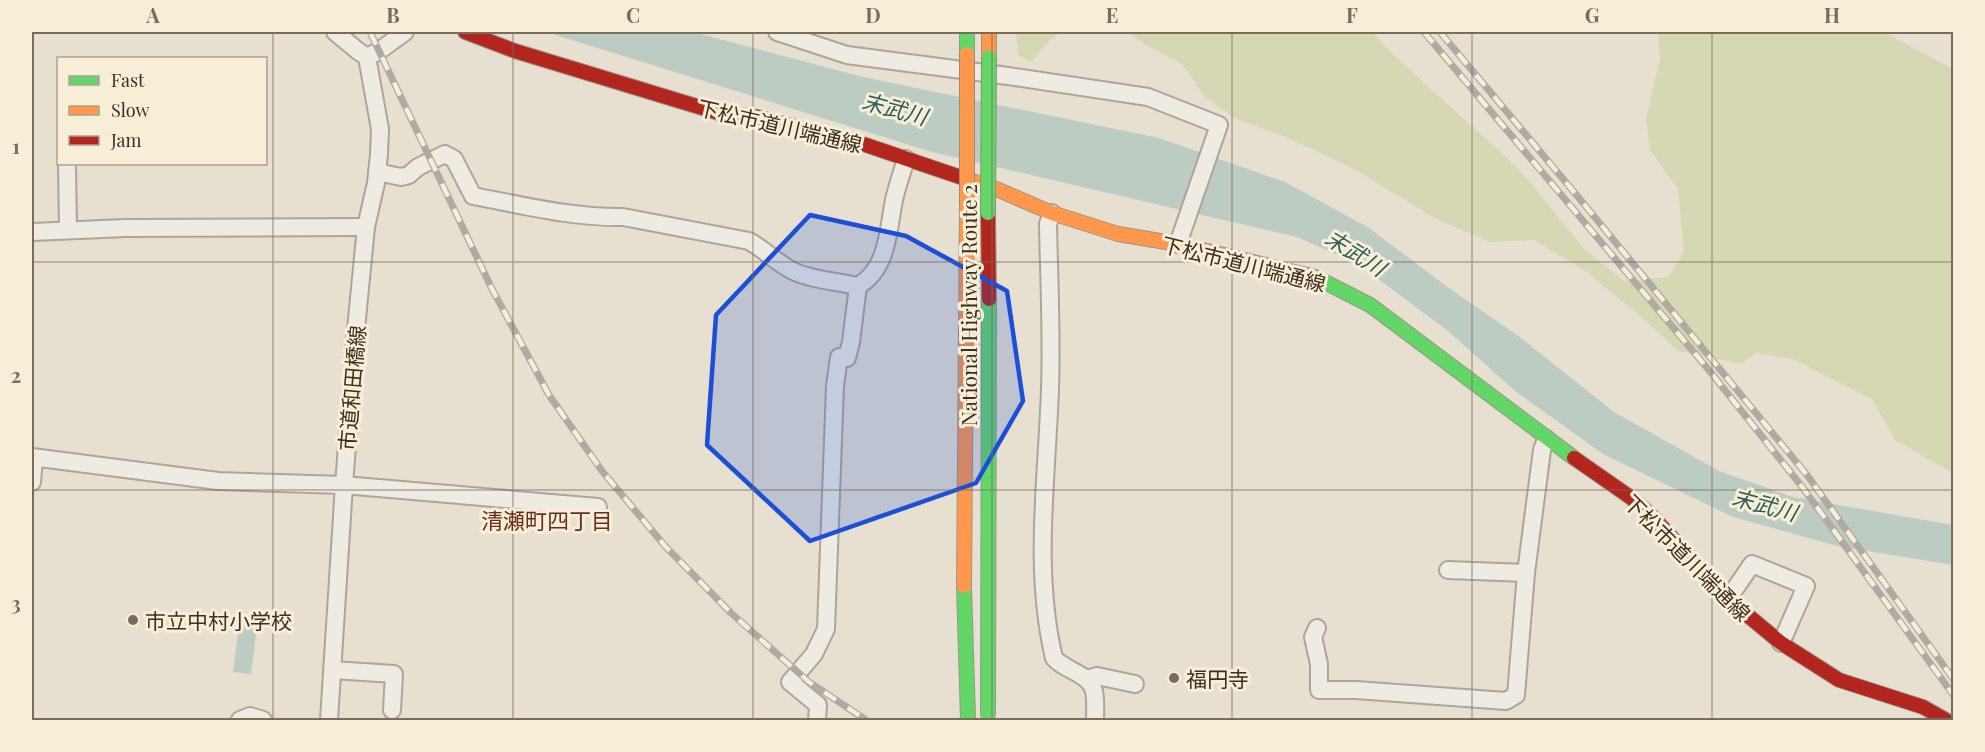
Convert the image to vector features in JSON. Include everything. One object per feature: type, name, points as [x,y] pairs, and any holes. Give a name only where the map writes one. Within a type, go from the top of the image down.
[{"type":"main road","name":"下松市道川端通線","points":[[465,32],[515,51],[719,113],[757,117],[820,131],[994,188],[1052,213],[1118,234],[1179,240],[1316,277],[1336,286],[1370,305],[1546,439],[1630,497],[1650,514],[1728,599],[1781,644],[1839,680],[1923,707],[1946,720]]},
{"type":"main road","name":"National Highway Route 2","points":[[967,32],[964,570],[968,720]]},
{"type":"main road","name":"National Highway Route 2","points":[[988,720],[989,32]]},
{"type":"main road","name":"National Highway Route 2","points":[[953,689],[964,570]]},
{"type":"main road","name":"National Highway Route 2","points":[[988,579],[998,720]]},
{"type":"street","points":[[334,32],[368,57],[405,32]]},
{"type":"street","points":[[777,32],[847,55],[1019,77],[1148,97],[1219,125],[1179,240]]},
{"type":"street","name":"市道和田橋線","points":[[329,720],[344,485],[366,227],[377,172],[380,129],[368,57]]},
{"type":"street","points":[[377,172],[401,177],[409,175],[418,167],[445,154],[454,159],[473,196],[556,212],[603,218],[623,217],[749,242],[765,249],[777,261],[795,272],[858,286]]},
{"type":"street","points":[[818,720],[818,705],[790,682],[814,654],[826,629],[835,386],[839,357],[847,358],[858,286],[874,274],[885,250],[896,192],[906,159]]},
{"type":"street","points":[[67,165],[68,230]]},
{"type":"street","points":[[1052,213],[1048,224],[1050,388],[1043,520],[1044,579],[1054,658],[1061,666],[1087,679],[1094,690],[1095,720]]},
{"type":"street","points":[[32,232],[126,228],[366,227]]},
{"type":"street","points":[[1317,628],[1313,637],[1319,664],[1319,690],[1356,690],[1506,701],[1516,695],[1526,573],[1542,450],[1546,439]]},
{"type":"street","points":[[32,482],[33,458],[218,481],[344,485],[598,507]]},
{"type":"street","points":[[1728,599],[1752,564],[1806,586],[1781,644]]},
{"type":"street","points":[[1448,570],[1526,573]]},
{"type":"street","points":[[333,669],[394,674],[392,710]]},
{"type":"street","points":[[1087,679],[1096,676],[1135,684]]},
{"type":"street","points":[[240,720],[250,716],[263,720]]},
{"type":"highlighted area","points":[[810,215],[906,236],[1007,291],[1023,401],[976,483],[810,541],[707,445],[716,315]]},
{"type":"green space","points":[[1016,32],[1061,32],[1048,42],[1031,62],[1018,55]]},
{"type":"green space","points":[[1127,32],[1373,32],[1388,50],[1520,170],[1585,250],[1624,281],[1669,277],[1684,251],[1678,189],[1650,150],[1646,118],[1660,60],[1658,32],[1884,32],[1953,69],[1953,473],[1895,440],[1872,399],[1793,359],[1757,353],[1741,364],[1678,351],[1587,272],[1534,240],[1489,242],[1433,217],[1354,169],[1286,137],[1234,118],[1205,97],[1182,64],[1144,44]]},
{"type":"water","name":"末武川","points":[[546,32],[693,32],[863,77],[1159,138],[1285,182],[1369,228],[1446,286],[1517,335],[1614,412],[1719,471],[1793,497],[1953,525],[1953,565],[1837,546],[1733,517],[1603,454],[1515,391],[1448,331],[1358,264],[1297,237],[932,152]]},
{"type":"water","points":[[240,617],[258,619],[251,674],[233,672]]},
{"type":"railway","points":[[370,32],[491,287],[549,395],[602,471],[665,546],[731,613],[809,682],[866,720]]},
{"type":"railway","points":[[1424,32],[1708,369],[1803,488],[1954,696]]},
{"type":"railway","points":[[1440,32],[1807,475],[1954,680]]},
{"type":"traffic: fast","points":[[967,32],[967,54]]},
{"type":"traffic: fast","points":[[988,213],[989,57]]},
{"type":"traffic: fast","points":[[1307,275],[1370,305],[1574,458]]},
{"type":"traffic: fast","points":[[988,714],[989,299]]},
{"type":"traffic: fast","points":[[964,586],[968,720]]},
{"type":"traffic: slow","points":[[989,32],[989,57]]},
{"type":"traffic: slow","points":[[967,54],[967,204]]},
{"type":"traffic: slow","points":[[966,179],[994,188],[1052,213],[1118,234],[1178,244],[1307,275]]},
{"type":"traffic: slow","points":[[964,586],[967,204]]},
{"type":"traffic: jam","points":[[465,32],[515,51],[719,113],[757,117],[863,144],[966,179]]},
{"type":"traffic: jam","points":[[988,213],[989,299]]},
{"type":"traffic: jam","points":[[1574,458],[1630,497],[1650,514],[1728,599],[1781,643],[1839,680],[1923,707],[1946,720]]},
{"type":"place","name":"市立中村小学校","points":[[133,620]]},
{"type":"place","name":"福円寺","points":[[1174,678]]},
{"type":"district","name":"清瀬町四丁目","points":[[547,520]]}]
